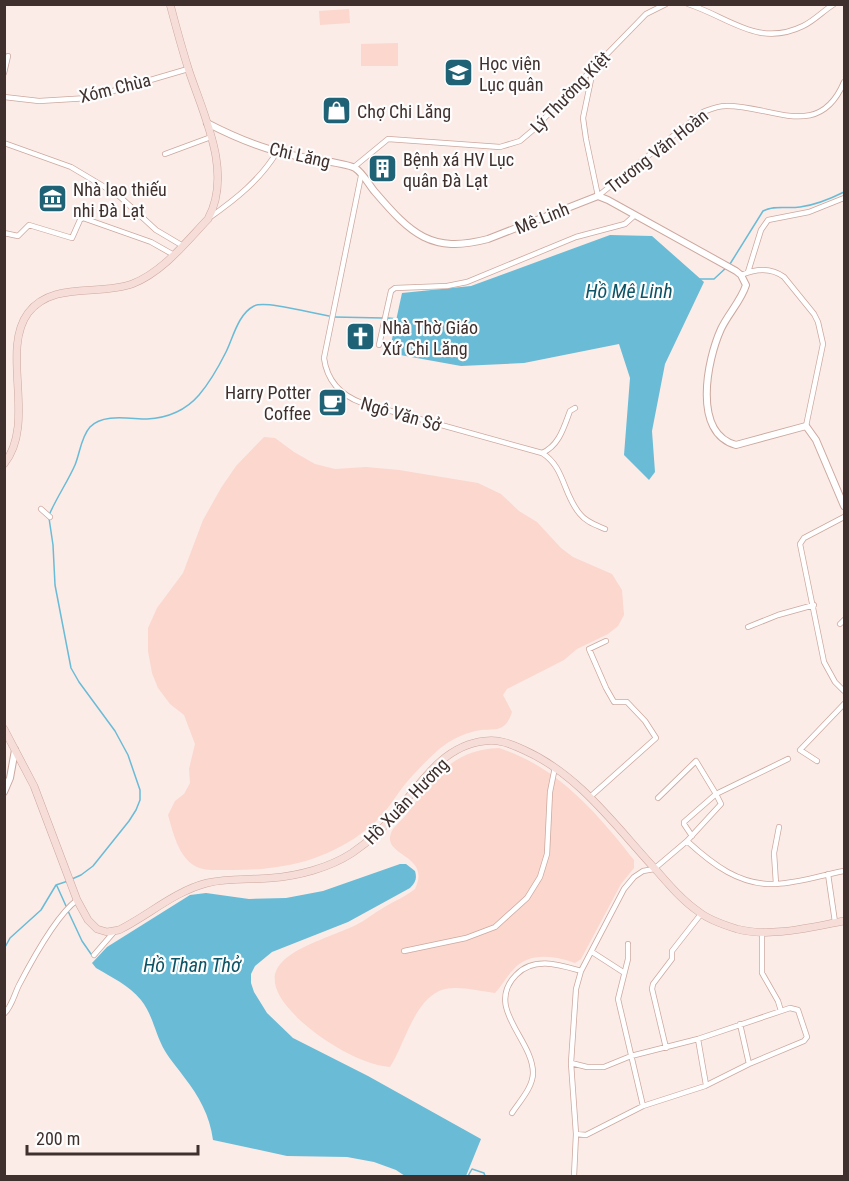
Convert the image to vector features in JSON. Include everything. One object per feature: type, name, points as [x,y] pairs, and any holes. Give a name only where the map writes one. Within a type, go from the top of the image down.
[{"type":"main road","points":[[4,464],[11,454],[16,437],[19,395],[18,344],[20,328],[29,312],[45,298],[130,284],[153,272],[174,255],[208,219],[214,205],[217,174],[207,123],[170,4]]},
{"type":"main road","points":[[4,729],[34,786],[76,897],[93,925],[102,931],[114,932]]},
{"type":"main road","name":"Hồ Xuân Hương","points":[[114,932],[193,887],[224,880],[273,878],[308,872],[346,857],[367,843],[437,764],[456,750],[472,743],[486,741],[502,741],[533,754],[555,767],[591,797],[680,897],[701,914],[737,929],[762,932],[844,921]]},
{"type":"street","name":"Lý Thường Kiệt","points":[[388,140],[494,147],[512,145],[526,137],[646,14],[666,4]]},
{"type":"street","points":[[688,4],[747,31],[765,34],[784,33],[803,26],[834,4]]},
{"type":"street","points":[[4,73],[8,56]]},
{"type":"street","name":"Xóm Chùa","points":[[4,97],[39,101],[89,98],[189,69]]},
{"type":"street","points":[[592,70],[583,118],[598,196],[739,273],[746,285],[722,327],[708,372],[706,388],[710,419],[720,437],[736,445],[806,426]]},
{"type":"street","name":"Trương Văn Hoàn","points":[[598,196],[703,112],[716,107],[729,106],[786,116],[806,116],[830,106],[844,82]]},
{"type":"street","name":"Chi Lăng","points":[[207,123],[243,140],[277,152],[354,167],[388,140]]},
{"type":"street","points":[[165,154],[210,137]]},
{"type":"street","points":[[4,143],[71,167],[118,195],[156,230],[183,246]]},
{"type":"street","points":[[208,219],[241,195],[261,175],[277,152]]},
{"type":"street","name":"Mê Linh","points":[[354,167],[409,226],[426,239],[441,244],[470,243],[488,239],[598,196]]},
{"type":"street","name":"Ngô Văn Sở","points":[[361,176],[330,326],[325,365],[333,384],[352,400],[542,453]]},
{"type":"street","points":[[748,272],[761,230],[768,220],[809,212],[844,198]]},
{"type":"street","points":[[379,345],[391,291],[395,288],[447,286],[467,282],[576,237],[625,224],[635,215]]},
{"type":"street","points":[[4,233],[18,236],[29,225],[72,238],[83,218],[151,242],[174,255]]},
{"type":"street","points":[[739,273],[775,271],[784,276],[811,309],[818,322],[822,350],[806,426],[816,440],[844,506]]},
{"type":"street","points":[[575,408],[570,411],[553,447],[542,453],[557,467],[580,515],[605,529]]},
{"type":"street","points":[[41,509],[50,517]]},
{"type":"street","points":[[844,517],[801,539],[801,550],[824,662],[835,682],[844,690]]},
{"type":"street","points":[[748,627],[778,615],[814,605]]},
{"type":"street","points":[[591,797],[656,738],[645,721],[627,702],[614,702],[606,688],[589,649],[606,641]]},
{"type":"street","points":[[817,761],[800,750],[844,704]]},
{"type":"street","points":[[4,792],[10,778],[15,750]]},
{"type":"street","points":[[692,836],[684,822],[716,794],[788,759]]},
{"type":"street","points":[[574,1176],[576,1134],[571,1064],[576,989],[582,971],[624,889],[634,877],[654,868],[687,841],[721,804],[696,761],[658,798]]},
{"type":"street","points":[[404,951],[466,938],[495,927],[527,898],[540,877],[547,854],[550,792],[555,767]]},
{"type":"street","points":[[776,884],[774,853],[779,827]]},
{"type":"street","points":[[687,841],[709,862],[732,875],[756,882],[776,884],[844,871]]},
{"type":"street","points":[[828,874],[835,922]]},
{"type":"street","points":[[4,1014],[10,1008],[20,984],[60,916],[76,897]]},
{"type":"street","points":[[666,1048],[652,989],[653,984],[672,958],[672,951],[701,914]]},
{"type":"street","points":[[94,955],[114,932]]},
{"type":"street","points":[[762,932],[762,973],[782,1011]]},
{"type":"street","points":[[628,944],[628,959],[618,999],[643,1106]]},
{"type":"street","points":[[592,952],[623,972]]},
{"type":"street","points":[[512,1113],[529,1088],[533,1074],[527,1052],[505,1006],[506,993],[512,980],[528,966],[540,963],[582,971]]},
{"type":"street","points":[[571,1064],[604,1067],[631,1056],[698,1039],[793,1008],[798,1010],[806,1032],[804,1041],[706,1085],[643,1106],[586,1135],[576,1134]]},
{"type":"street","points":[[740,1024],[749,1064]]},
{"type":"street","points":[[698,1039],[706,1085]]},
{"type":"shaded area","points":[[349,9],[350,23],[320,25],[319,11]]},
{"type":"shaded area","points":[[398,43],[398,66],[361,66],[361,44]]},
{"type":"shaded area","points":[[264,437],[275,438],[315,464],[335,469],[366,467],[399,470],[478,483],[501,494],[519,511],[537,522],[561,548],[573,557],[612,574],[622,590],[624,615],[618,626],[608,634],[507,689],[503,695],[512,712],[505,725],[501,728],[467,733],[441,748],[410,778],[377,820],[351,840],[318,857],[283,866],[264,869],[214,870],[199,868],[189,862],[177,843],[168,815],[175,801],[184,794],[190,783],[189,769],[195,744],[184,715],[170,704],[158,688],[152,673],[148,651],[148,628],[157,608],[183,573],[203,520],[221,488],[236,466]]},
{"type":"shaded area","points":[[499,748],[540,767],[575,794],[606,825],[634,860],[634,868],[621,884],[581,959],[575,963],[551,957],[527,960],[513,970],[495,993],[457,988],[435,993],[418,1011],[390,1067],[355,1057],[332,1044],[302,1022],[283,1001],[275,984],[277,970],[286,959],[300,949],[356,925],[415,889],[418,878],[417,869],[413,862],[393,847],[390,841],[392,831],[444,769],[468,754]]},
{"type":"water","name":"Hồ Mê Linh","points":[[610,235],[652,236],[704,282],[665,364],[652,431],[655,472],[649,480],[624,455],[630,378],[619,344],[524,363],[461,366],[389,353],[402,293],[471,286]]},
{"type":"water","name":"Hồ Than Thở","points":[[400,864],[406,864],[415,871],[416,880],[410,888],[348,922],[272,952],[255,966],[251,974],[251,983],[267,1013],[293,1038],[368,1076],[481,1139],[466,1176],[405,1176],[374,1162],[347,1157],[287,1156],[213,1140],[203,1107],[169,1058],[141,1000],[131,990],[96,968],[92,963],[107,947],[190,895],[206,893],[249,899],[286,898],[323,891]]},
{"type":"waterway","points":[[730,264],[763,211],[771,208],[812,205],[844,192]]},
{"type":"waterway","points":[[700,279],[714,279],[727,267]]},
{"type":"waterway","points":[[50,513],[75,465],[90,427],[109,418],[162,417],[188,405],[211,379],[240,320],[248,310],[254,306],[268,305],[329,316]]},
{"type":"waterway","points":[[334,317],[383,318]]},
{"type":"waterway","points":[[388,318],[398,319]]},
{"type":"waterway","points":[[49,518],[55,585],[71,668],[115,731],[128,755],[140,790],[140,800],[129,821],[93,866],[72,879]]},
{"type":"waterway","points":[[4,949],[10,938],[41,910],[56,885],[68,881]]},
{"type":"waterway","points":[[57,886],[66,906]]},
{"type":"waterway","points":[[68,911],[82,941],[91,954]]},
{"type":"waterway","points":[[468,1176],[472,1169],[484,1173],[485,1176]]},
{"type":"place","name":"Học viện Lục quân","points":[[458,73]]},
{"type":"place","name":"Chợ Chi Lăng","points":[[336,111]]},
{"type":"place","name":"Bệnh xá HV Lục quân Đà Lạt","points":[[382,169]]},
{"type":"place","name":"Nhà lao thiếu nhi Đà Lạt","points":[[52,199]]},
{"type":"place","name":"Nhà Thờ Giáo Xứ Chi Lăng","points":[[361,337]]},
{"type":"place","name":"Harry Potter Coffee","points":[[332,402]]}]
